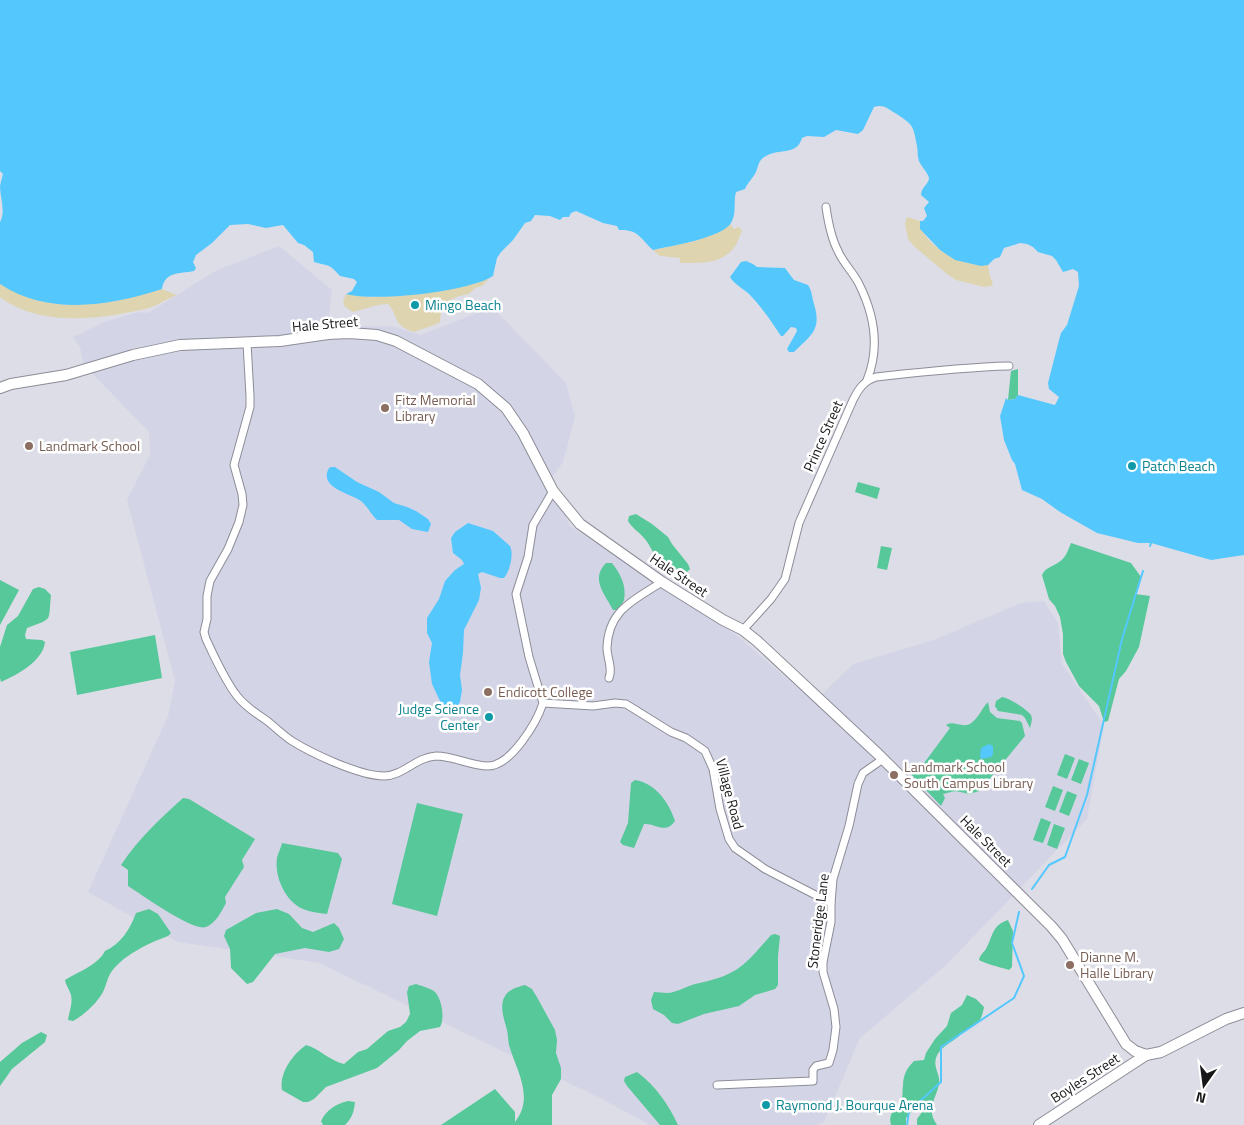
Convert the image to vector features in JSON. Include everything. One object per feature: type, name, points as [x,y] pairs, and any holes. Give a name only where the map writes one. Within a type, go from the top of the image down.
[{"type":"main road","name":"Hale Street","points":[[0,388],[11,384],[66,375],[133,355],[180,345],[280,341],[349,333],[377,335],[396,341],[478,384],[506,408],[523,433],[554,491],[580,524],[662,582],[723,620],[743,630],[842,719],[1051,926],[1062,940],[1126,1044],[1135,1051],[1146,1055]]},
{"type":"main road","points":[[1146,1055],[1161,1052],[1226,1019],[1244,1013]]},
{"type":"main road","name":"Boyles Street","points":[[1039,1125],[1146,1055]]},
{"type":"street","name":"Prince Street","points":[[743,630],[771,599],[785,579],[795,536],[802,516],[853,400],[872,369],[874,352],[873,323],[858,283],[838,252],[826,207]]},
{"type":"street","points":[[247,343],[250,407],[234,465],[243,505],[239,522],[228,549],[210,581],[204,632],[237,696],[254,712],[300,746],[360,772],[380,776],[395,774],[420,760],[435,756],[488,766],[496,765],[510,754],[526,736],[538,718],[543,703],[529,657],[516,594],[528,557],[533,525],[538,514],[554,491]]},
{"type":"street","points":[[867,380],[876,377],[960,367],[1009,366]]},
{"type":"street","points":[[609,678],[611,672],[608,646],[612,621],[627,604],[662,582]]},
{"type":"street","name":"Village Road","points":[[543,703],[593,706],[615,703],[626,704],[705,751],[713,769],[720,809],[729,839],[735,848],[765,869],[830,903]]},
{"type":"street","name":"Stoneridge Lane","points":[[718,1085],[812,1082],[813,1070],[816,1066],[829,1064],[836,1027],[834,1009],[823,972],[823,962],[831,922],[830,903],[833,880],[849,826],[858,784],[863,773],[883,759]]},
{"type":"shaded area","name":"Endicott College","points":[[279,246],[332,290],[328,326],[392,326],[421,335],[492,307],[566,383],[575,417],[563,462],[552,478],[570,526],[739,637],[814,702],[853,664],[934,640],[1021,603],[1044,601],[1058,623],[1062,664],[1104,725],[1087,819],[945,966],[860,1038],[824,1122],[817,1125],[650,1125],[602,1099],[319,963],[178,942],[88,892],[168,716],[175,681],[127,500],[150,455],[149,432],[83,364],[80,347],[73,337],[107,321],[139,312],[148,313],[217,270]]},
{"type":"green space","points":[[1018,369],[1018,395],[1015,399],[1008,400],[1011,371]]},
{"type":"green space","points":[[858,482],[880,488],[877,499],[855,492]]},
{"type":"green space","points":[[636,514],[668,537],[688,564],[690,569],[687,572],[668,565],[656,556],[628,521],[629,516]]},
{"type":"green space","points":[[1071,543],[1131,563],[1141,577],[1135,594],[1150,596],[1139,647],[1126,671],[1119,679],[1108,721],[1104,722],[1099,706],[1079,686],[1066,662],[1063,654],[1063,634],[1060,617],[1049,599],[1042,575],[1047,569],[1063,558]]},
{"type":"green space","points":[[881,546],[892,548],[887,570],[877,568]]},
{"type":"green space","points":[[606,563],[612,563],[624,585],[624,600],[617,610],[613,610],[600,586],[599,575]]},
{"type":"green space","points":[[0,580],[19,590],[0,625]]},
{"type":"green space","points":[[39,587],[45,589],[51,595],[49,615],[46,620],[27,628],[25,635],[26,639],[42,640],[45,642],[43,649],[40,655],[28,666],[1,682],[0,647],[7,625],[18,616],[33,589]]},
{"type":"green space","points":[[155,635],[162,678],[77,695],[70,652]]},
{"type":"green space","points":[[1002,697],[1022,707],[1031,715],[1032,722],[1030,728],[1022,715],[998,711],[995,706],[996,701]]},
{"type":"green space","points":[[988,702],[990,712],[997,718],[1020,721],[1025,736],[979,791],[970,794],[955,791],[943,794],[945,798],[941,806],[909,772],[914,767],[919,770],[950,728],[946,725],[951,723],[970,724]]},
{"type":"green space","points":[[1065,754],[1075,758],[1067,779],[1057,775]]},
{"type":"green space","points":[[1079,759],[1089,763],[1081,784],[1071,780]]},
{"type":"green space","points":[[635,780],[649,785],[660,794],[669,807],[675,821],[664,828],[644,824],[634,848],[623,845],[620,842],[628,823],[631,783]]},
{"type":"green space","points":[[1053,786],[1063,790],[1055,811],[1045,807]]},
{"type":"green space","points":[[1067,791],[1077,795],[1069,816],[1059,812]]},
{"type":"green space","points":[[183,798],[189,799],[255,839],[242,860],[244,867],[225,897],[226,903],[215,920],[206,927],[190,924],[128,886],[128,870],[121,865],[142,837]]},
{"type":"green space","points":[[417,803],[463,814],[437,916],[392,904]]},
{"type":"green space","points":[[1041,818],[1051,822],[1043,843],[1033,840]]},
{"type":"green space","points":[[1054,824],[1065,828],[1057,849],[1047,845]]},
{"type":"green space","points":[[282,843],[338,853],[342,859],[327,914],[312,912],[297,906],[282,888],[277,873],[277,858]]},
{"type":"green space","points":[[149,909],[158,914],[171,933],[121,961],[110,974],[103,992],[94,1004],[73,1021],[68,1020],[71,998],[65,980],[98,960],[105,951],[116,944],[124,935],[136,913]]},
{"type":"green space","points":[[277,909],[289,914],[302,928],[313,932],[334,923],[339,928],[344,939],[339,949],[329,952],[305,948],[275,954],[253,982],[247,984],[231,968],[230,949],[224,936],[226,930],[256,913]]},
{"type":"green space","points":[[1008,920],[1013,931],[1012,967],[1009,970],[979,960],[996,928]]},
{"type":"green space","points":[[771,935],[780,936],[778,985],[775,989],[755,995],[739,1006],[704,1014],[678,1024],[672,1023],[664,1015],[653,1009],[651,1000],[654,992],[671,993],[731,973],[746,962]]},
{"type":"green space","points":[[416,984],[431,989],[437,995],[441,1004],[442,1014],[440,1027],[420,1031],[377,1068],[326,1087],[314,1099],[308,1102],[303,1102],[282,1090],[283,1077],[288,1064],[296,1053],[306,1045],[344,1064],[358,1052],[367,1049],[388,1031],[400,1027],[406,1022],[410,1014],[407,992],[409,986]]},
{"type":"green space","points":[[525,985],[532,989],[538,999],[555,1030],[557,1040],[556,1053],[561,1068],[561,1079],[552,1095],[552,1125],[441,1125],[495,1089],[515,1112],[515,1122],[521,1113],[524,1093],[509,1045],[502,1008],[503,1000],[509,992]]},
{"type":"green space","points":[[967,995],[976,999],[984,1007],[983,1013],[978,1023],[960,1034],[937,1054],[935,1065],[939,1085],[932,1115],[937,1125],[917,1125],[917,1119],[923,1109],[922,1102],[919,1102],[906,1118],[906,1125],[891,1125],[892,1113],[901,1101],[907,1069],[914,1061],[924,1060],[935,1039],[947,1026],[951,1013],[962,1005]]},
{"type":"green space","points":[[41,1032],[47,1035],[45,1042],[12,1069],[0,1086],[0,1062],[22,1043]]},
{"type":"green space","points":[[637,1072],[661,1096],[678,1125],[660,1125],[627,1086],[624,1081],[625,1077]]},
{"type":"green space","points":[[348,1101],[355,1102],[355,1106],[351,1117],[345,1125],[323,1125],[321,1121],[329,1110],[336,1105]]},
{"type":"sand","points":[[907,217],[920,221],[922,230],[928,239],[946,254],[968,263],[988,265],[993,283],[991,286],[984,287],[956,280],[947,274],[908,239],[905,224]]},
{"type":"sand","points":[[730,224],[734,229],[739,227],[742,231],[733,249],[721,258],[701,263],[680,263],[680,258],[660,256],[653,250],[703,238],[722,230]]},
{"type":"sand","name":"Mingo Beach","points":[[489,279],[469,294],[459,296],[440,305],[438,307],[441,311],[440,322],[414,332],[399,324],[388,304],[353,312],[345,307],[343,301],[346,294],[368,297],[394,296]]},
{"type":"sand","points":[[0,284],[29,297],[66,305],[116,301],[162,289],[177,295],[153,307],[131,312],[93,318],[53,317],[16,307],[0,297]]},
{"type":"water","points":[[0,0],[1244,0],[1244,555],[1211,560],[1151,543],[1138,543],[1097,533],[1060,512],[1042,499],[1022,490],[1015,464],[1004,440],[1000,416],[1006,398],[1008,400],[1015,399],[1018,395],[1055,405],[1059,397],[1049,389],[1048,383],[1061,333],[1067,325],[1079,286],[1078,272],[1073,269],[1063,272],[1052,256],[1038,252],[1027,244],[1020,243],[1004,248],[1000,257],[994,259],[988,265],[981,266],[955,260],[940,250],[920,229],[920,221],[923,221],[927,216],[924,208],[929,202],[921,195],[921,192],[929,178],[918,159],[913,129],[905,120],[885,107],[874,107],[863,130],[858,134],[836,130],[824,137],[807,136],[802,138],[800,144],[792,149],[763,158],[745,189],[736,192],[734,215],[731,223],[717,233],[683,244],[653,250],[635,233],[619,230],[617,226],[603,223],[576,211],[571,213],[569,217],[563,217],[560,220],[550,216],[535,215],[531,221],[525,223],[513,240],[501,252],[497,258],[493,276],[481,282],[443,291],[378,297],[346,294],[352,291],[357,282],[354,279],[340,276],[329,266],[314,262],[313,252],[298,243],[283,225],[266,228],[248,224],[230,225],[212,243],[196,255],[193,262],[196,268],[194,271],[169,276],[162,289],[122,300],[80,305],[59,304],[38,301],[0,284],[0,222],[3,209],[0,186],[3,174],[0,171]]},
{"type":"water","points":[[746,261],[757,267],[785,268],[794,280],[808,285],[816,313],[816,326],[810,336],[794,352],[789,352],[787,349],[797,331],[796,328],[791,327],[781,336],[757,303],[730,277],[741,262]]},
{"type":"water","points":[[331,467],[335,467],[357,482],[379,492],[394,503],[416,511],[428,519],[431,524],[428,532],[412,529],[399,520],[377,520],[361,501],[331,485],[327,475]]},
{"type":"water","points":[[468,523],[493,531],[510,546],[511,562],[504,578],[482,572],[478,574],[481,588],[479,600],[464,630],[460,702],[456,708],[449,712],[442,712],[438,708],[440,701],[432,684],[429,662],[432,643],[427,633],[427,618],[439,599],[445,581],[455,570],[464,564],[453,553],[451,538],[455,532]]},
{"type":"water","points":[[989,744],[993,746],[993,754],[991,757],[982,759],[980,757],[981,748]]},
{"type":"waterway","points":[[1032,889],[1049,865],[1065,857],[1087,795],[1122,639],[1143,571]]},
{"type":"waterway","points":[[907,1125],[909,1111],[941,1082],[941,1047],[1014,998],[1024,976],[1012,943],[1019,912]]},
{"type":"place","name":"Mingo Beach","points":[[415,305]]},
{"type":"place","name":"Fitz Memorial Library","points":[[385,408]]},
{"type":"place","name":"Landmark School","points":[[29,446]]},
{"type":"place","name":"Patch Beach","points":[[1132,466]]},
{"type":"place","name":"Endicott College","points":[[488,692]]},
{"type":"place","name":"Judge Science Center","points":[[489,717]]},
{"type":"place","name":"Landmark School South Campus Library","points":[[894,775]]},
{"type":"place","name":"Dianne M. Halle Library","points":[[1070,965]]},
{"type":"place","name":"Raymond J. Bourque Arena","points":[[766,1105]]}]
